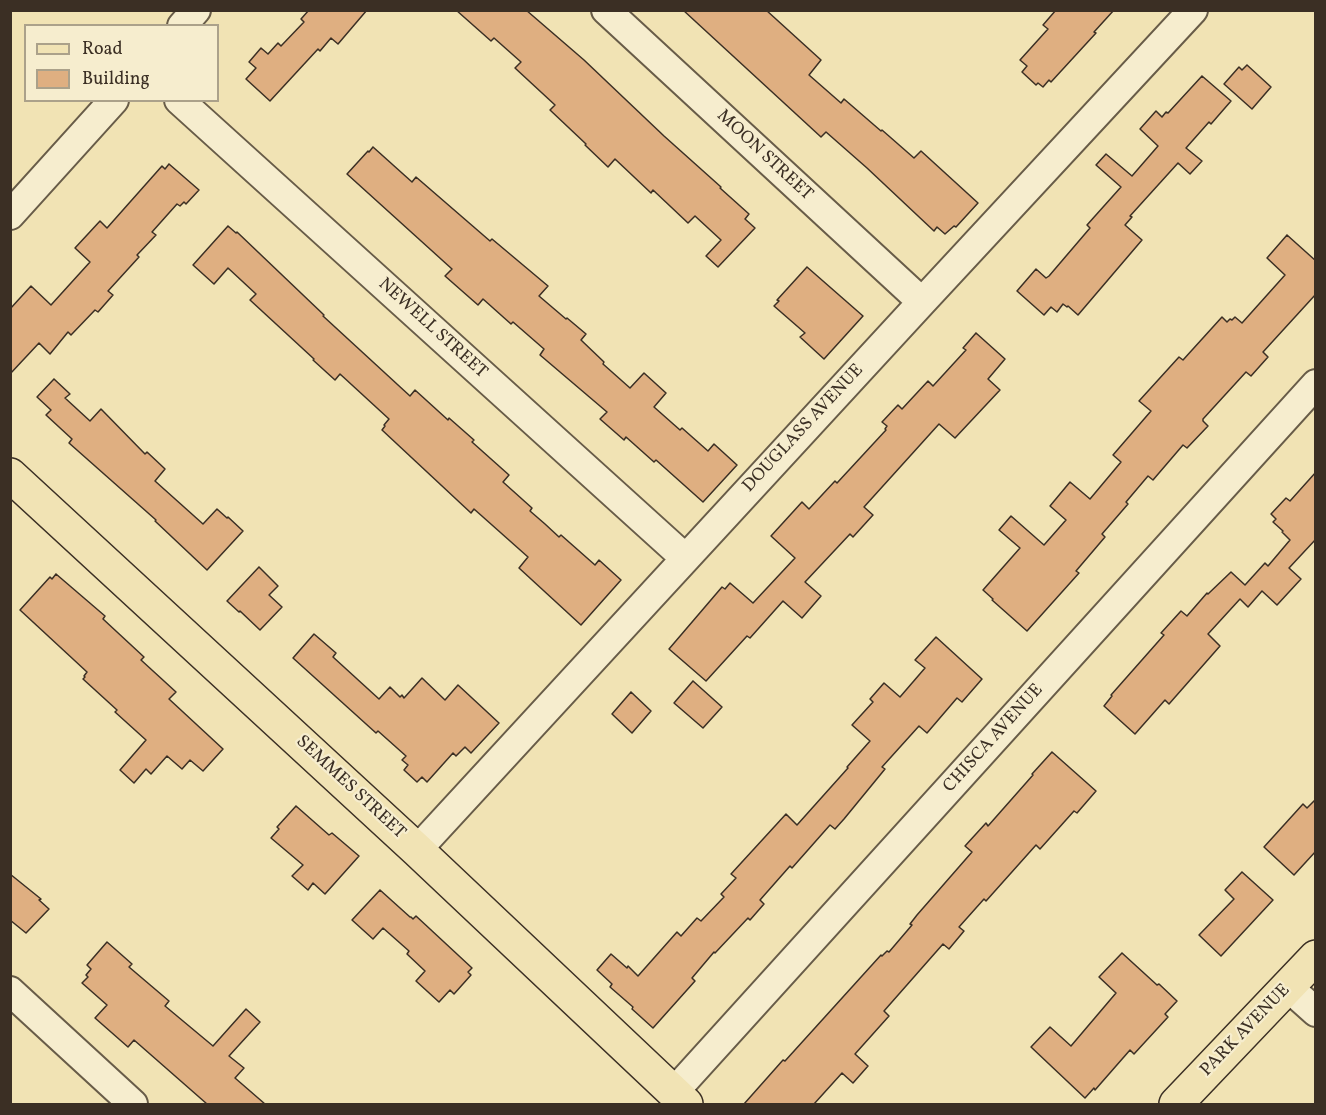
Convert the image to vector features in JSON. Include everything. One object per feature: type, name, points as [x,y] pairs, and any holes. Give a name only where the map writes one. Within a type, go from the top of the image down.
[{"type":"main road","name":"SEMMES STREET","points":[[10,475],[417,850],[680,1099]]},
{"type":"main road","name":"PARK AVENUE","points":[[1176,1104],[1316,957]]},
{"type":"street","points":[[184,24],[196,10]]},
{"type":"street","name":"MOON STREET","points":[[606,10],[922,302]]},
{"type":"street","name":"DOUGLASS AVENUE","points":[[417,850],[1193,10]]},
{"type":"street","points":[[10,215],[112,102]]},
{"type":"street","name":"NEWELL STREET","points":[[181,102],[685,558]]},
{"type":"street","name":"CHISCA AVENUE","points":[[680,1099],[1316,384]]},
{"type":"street","points":[[1288,987],[1316,1012]]},
{"type":"street","points":[[10,991],[134,1104]]},
{"type":"building","points":[[309,10],[367,10],[338,44],[331,38],[320,51],[318,49],[270,101],[246,79],[256,68],[249,62],[261,48],[268,54],[278,43],[281,46],[304,22],[301,19]]},
{"type":"building","points":[[456,10],[526,10],[584,60],[721,187],[749,214],[745,219],[755,228],[718,267],[706,256],[721,240],[695,216],[688,223],[653,190],[651,193],[615,159],[608,167],[550,110],[555,105],[515,68],[521,62],[494,38],[491,41]]},
{"type":"building","points":[[683,10],[766,10],[821,60],[809,75],[841,103],[844,99],[914,158],[921,151],[978,203],[956,227],[954,226],[945,234],[937,227],[934,231],[826,132],[821,137]]},
{"type":"building","points":[[1056,10],[1114,10],[1051,82],[1049,80],[1043,87],[1038,83],[1036,85],[1022,72],[1027,66],[1020,60],[1048,29],[1043,25]]},
{"type":"building","points":[[1247,65],[1271,87],[1252,109],[1224,84],[1239,67],[1242,70]]},
{"type":"building","points":[[1202,76],[1231,101],[1186,148],[1202,161],[1190,174],[1178,163],[1130,216],[1132,217],[1125,225],[1142,240],[1078,315],[1063,304],[1057,312],[1051,307],[1044,315],[1017,291],[1036,269],[1046,278],[1049,276],[1090,228],[1087,225],[1121,187],[1096,165],[1106,154],[1132,176],[1158,146],[1140,129],[1156,111],[1162,117],[1166,112],[1168,113]]},
{"type":"building","points":[[373,147],[412,182],[416,177],[490,241],[492,239],[548,286],[539,296],[586,334],[581,340],[630,388],[644,373],[666,393],[654,407],[708,451],[714,444],[737,465],[703,502],[656,460],[654,462],[626,437],[624,440],[600,419],[607,412],[540,355],[544,349],[483,299],[478,305],[445,276],[452,269],[347,174]]},
{"type":"building","points":[[169,164],[199,190],[186,204],[184,202],[180,206],[177,204],[152,232],[156,235],[108,291],[113,295],[98,312],[95,310],[71,335],[68,332],[50,354],[39,343],[10,374],[10,309],[31,286],[51,305],[90,262],[75,248],[100,221],[107,228],[162,166],[165,169]]},
{"type":"building","points":[[228,226],[410,396],[415,390],[474,440],[472,442],[509,475],[503,482],[532,508],[530,511],[595,565],[599,560],[621,580],[581,625],[519,568],[528,557],[474,509],[471,513],[382,430],[389,419],[340,374],[335,380],[313,360],[250,300],[256,294],[228,268],[214,284],[193,265]]},
{"type":"building","points":[[1287,235],[1316,261],[1316,294],[1263,352],[1268,357],[1251,376],[1246,372],[1203,419],[1208,426],[1187,448],[1183,445],[1153,480],[1148,476],[1102,534],[1105,537],[1076,571],[1079,573],[1027,631],[983,590],[1020,548],[999,530],[1011,516],[1044,545],[1066,520],[1050,506],[1070,482],[1090,499],[1121,462],[1113,455],[1151,411],[1139,401],[1179,357],[1183,360],[1222,317],[1227,322],[1235,317],[1242,323],[1285,275],[1267,258]]},
{"type":"building","points":[[807,267],[863,316],[824,359],[800,337],[805,333],[774,306]]},
{"type":"building","points":[[976,333],[1005,359],[988,379],[1000,390],[955,438],[939,424],[864,507],[873,515],[853,537],[850,534],[805,582],[821,596],[802,618],[783,601],[750,638],[747,636],[706,681],[669,649],[722,587],[725,589],[730,583],[753,603],[795,558],[771,536],[802,502],[809,509],[835,481],[837,483],[886,430],[887,426],[882,422],[898,405],[902,409],[928,381],[933,386],[966,350],[963,348]]},
{"type":"building","points":[[54,379],[70,394],[65,398],[90,421],[101,409],[145,454],[147,452],[164,468],[155,481],[203,524],[217,509],[243,531],[207,570],[156,520],[69,443],[72,439],[46,415],[51,410],[37,397]]},
{"type":"building","points":[[1316,472],[1316,539],[1289,568],[1301,579],[1277,605],[1262,591],[1248,607],[1240,599],[1208,634],[1220,646],[1169,704],[1165,700],[1135,734],[1104,706],[1111,695],[1164,635],[1161,633],[1181,611],[1187,616],[1207,593],[1231,572],[1245,585],[1265,563],[1268,566],[1290,540],[1273,522],[1276,519],[1271,514],[1286,498],[1290,501]]},
{"type":"building","points":[[259,567],[278,586],[269,595],[282,607],[260,630],[227,601]]},
{"type":"building","points":[[56,574],[105,616],[103,619],[144,657],[141,660],[176,692],[169,699],[223,749],[203,771],[190,760],[182,769],[167,756],[151,774],[146,769],[134,783],[120,770],[146,740],[83,679],[87,672],[20,610],[50,577],[52,579]]},
{"type":"building","points":[[314,634],[336,653],[333,657],[379,699],[390,687],[404,698],[422,678],[445,700],[458,685],[499,723],[471,753],[465,747],[456,756],[453,753],[427,782],[422,777],[417,782],[404,770],[408,765],[402,760],[406,756],[378,731],[376,733],[293,658]]},
{"type":"building","points":[[936,637],[982,679],[962,702],[957,698],[927,733],[919,726],[882,767],[885,769],[844,819],[835,829],[830,825],[792,868],[790,866],[760,900],[764,904],[750,920],[748,918],[714,952],[692,978],[695,981],[653,1028],[610,987],[612,984],[597,970],[611,954],[638,976],[677,932],[681,936],[697,918],[701,921],[724,897],[721,894],[736,878],[731,874],[786,814],[797,825],[848,768],[870,741],[852,725],[873,702],[870,699],[884,683],[900,697],[925,668],[915,660]]},
{"type":"building","points":[[693,681],[722,707],[703,728],[674,703]]},
{"type":"building","points":[[631,692],[651,711],[632,733],[612,714]]},
{"type":"building","points":[[1052,752],[1096,791],[1077,813],[1074,811],[1040,849],[1036,845],[986,901],[984,899],[959,927],[964,931],[949,949],[943,944],[884,1011],[889,1016],[855,1054],[868,1066],[853,1083],[842,1073],[814,1104],[744,1104],[881,955],[889,952],[912,925],[910,924],[917,915],[972,852],[965,846],[986,823],[988,826]]},
{"type":"building","points":[[1316,799],[1316,851],[1294,875],[1264,847],[1303,804],[1307,808]]},
{"type":"building","points":[[296,806],[329,835],[332,833],[359,856],[325,894],[313,883],[308,890],[292,876],[303,865],[271,838],[279,829],[277,827]]},
{"type":"building","points":[[1242,872],[1273,900],[1221,956],[1199,935],[1234,899],[1225,890]]},
{"type":"building","points":[[10,874],[41,899],[39,900],[49,909],[26,933],[10,920]]},
{"type":"building","points":[[380,890],[410,917],[413,919],[416,916],[472,968],[468,972],[471,975],[454,994],[450,990],[439,1002],[416,981],[425,971],[407,954],[409,951],[383,928],[373,939],[352,920]]},
{"type":"building","points":[[107,942],[132,964],[129,967],[169,1001],[165,1006],[213,1046],[246,1009],[260,1022],[229,1056],[244,1068],[235,1078],[265,1104],[207,1104],[134,1040],[128,1047],[95,1018],[107,1005],[82,983],[88,977],[86,975],[91,969],[87,965]]},
{"type":"building","points":[[1122,953],[1177,1001],[1165,1014],[1168,1017],[1134,1054],[1130,1050],[1095,1090],[1094,1088],[1085,1098],[1031,1047],[1050,1027],[1071,1046],[1116,993],[1099,977]]}]
